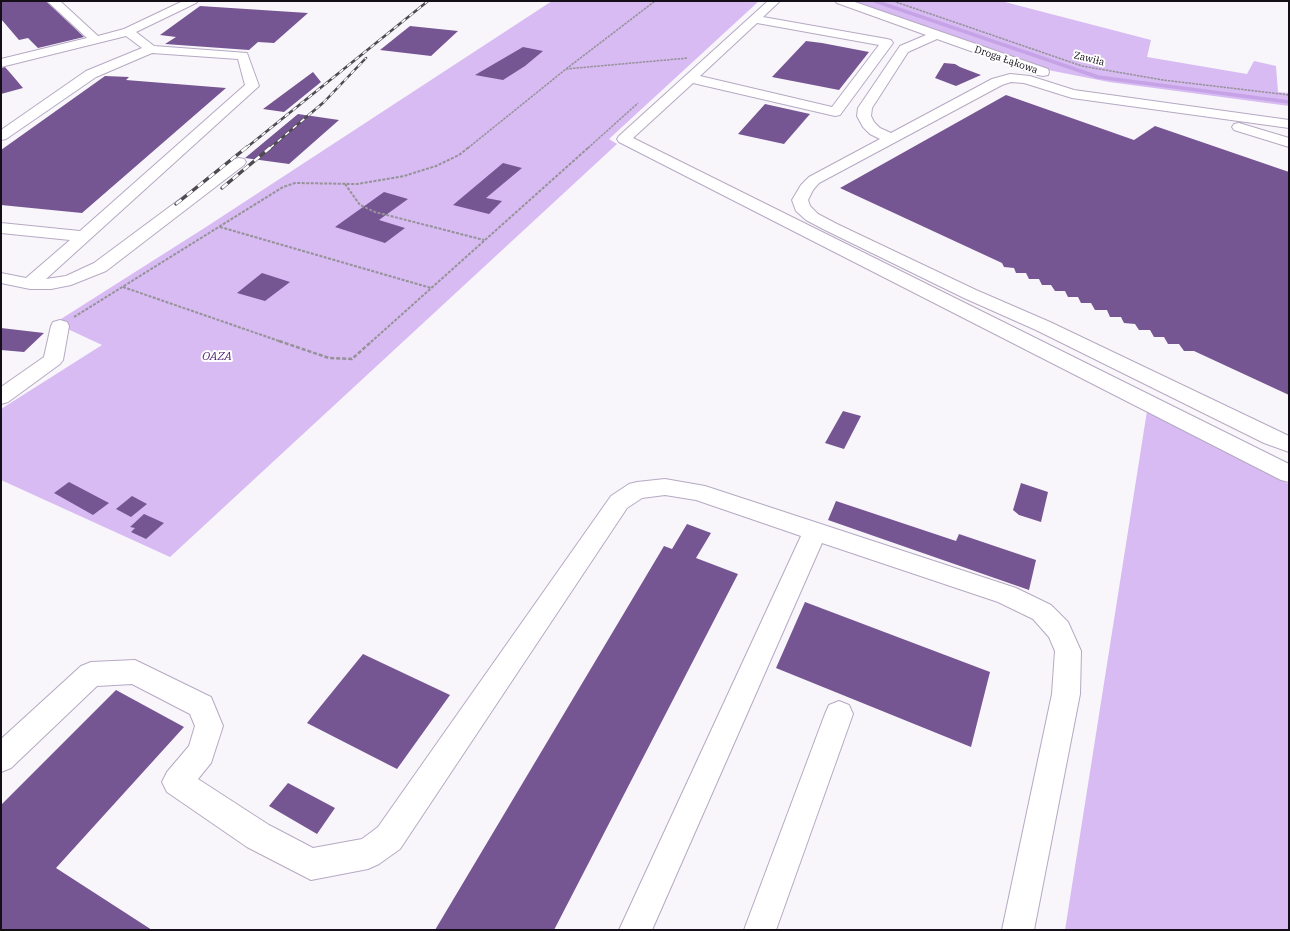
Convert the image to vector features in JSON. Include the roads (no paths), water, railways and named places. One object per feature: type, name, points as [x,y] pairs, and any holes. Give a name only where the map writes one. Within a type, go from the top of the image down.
[{"type":"street","points":[[53,1],[96,40]]},
{"type":"street","points":[[1,63],[128,32],[192,1]]},
{"type":"street","points":[[774,1],[624,139],[1289,474]]},
{"type":"street","name":"Droga Łąkowa","points":[[841,1],[1053,75]]},
{"type":"street","points":[[690,78],[835,112],[887,43],[755,19]]},
{"type":"street","points":[[128,32],[151,50]]},
{"type":"street","points":[[891,138],[875,131],[868,124],[864,116],[865,108],[904,49],[936,35]]},
{"type":"street","points":[[1,136],[91,74],[151,50],[243,56],[252,86],[30,284]]},
{"type":"street","points":[[1289,143],[1181,104],[1072,94],[1025,79],[1010,78],[997,82],[814,180],[806,188],[800,200],[802,208],[812,217],[845,234],[970,294],[1043,326],[1272,438],[1289,444]]},
{"type":"street","points":[[1096,85],[1181,104],[1289,124]]},
{"type":"street","points":[[1,278],[30,284],[51,284],[70,280],[100,267],[239,162]]},
{"type":"street","points":[[1,228],[83,236]]},
{"type":"street","points":[[1,397],[53,360],[60,326]]},
{"type":"street","points":[[1,758],[91,674],[135,672],[201,706],[209,726],[201,753],[177,782],[258,836],[310,864],[368,853],[389,838],[619,502],[638,490],[665,487],[696,492],[1007,595],[1042,612],[1059,630],[1068,650],[1066,694],[1018,930]]},
{"type":"street","points":[[636,930],[815,531]]},
{"type":"street","points":[[760,930],[839,714]]},
{"type":"waterway","points":[[875,1],[1098,77],[1289,102]]},
{"type":"railway","points":[[246,148],[428,1]]},
{"type":"railway","points":[[270,148],[324,102],[366,58]]},
{"type":"railway","points":[[176,204],[247,147]]},
{"type":"railway","points":[[222,188],[271,147]]},
{"type":"park label","name":"OAZA","points":[[217,357]]}]
